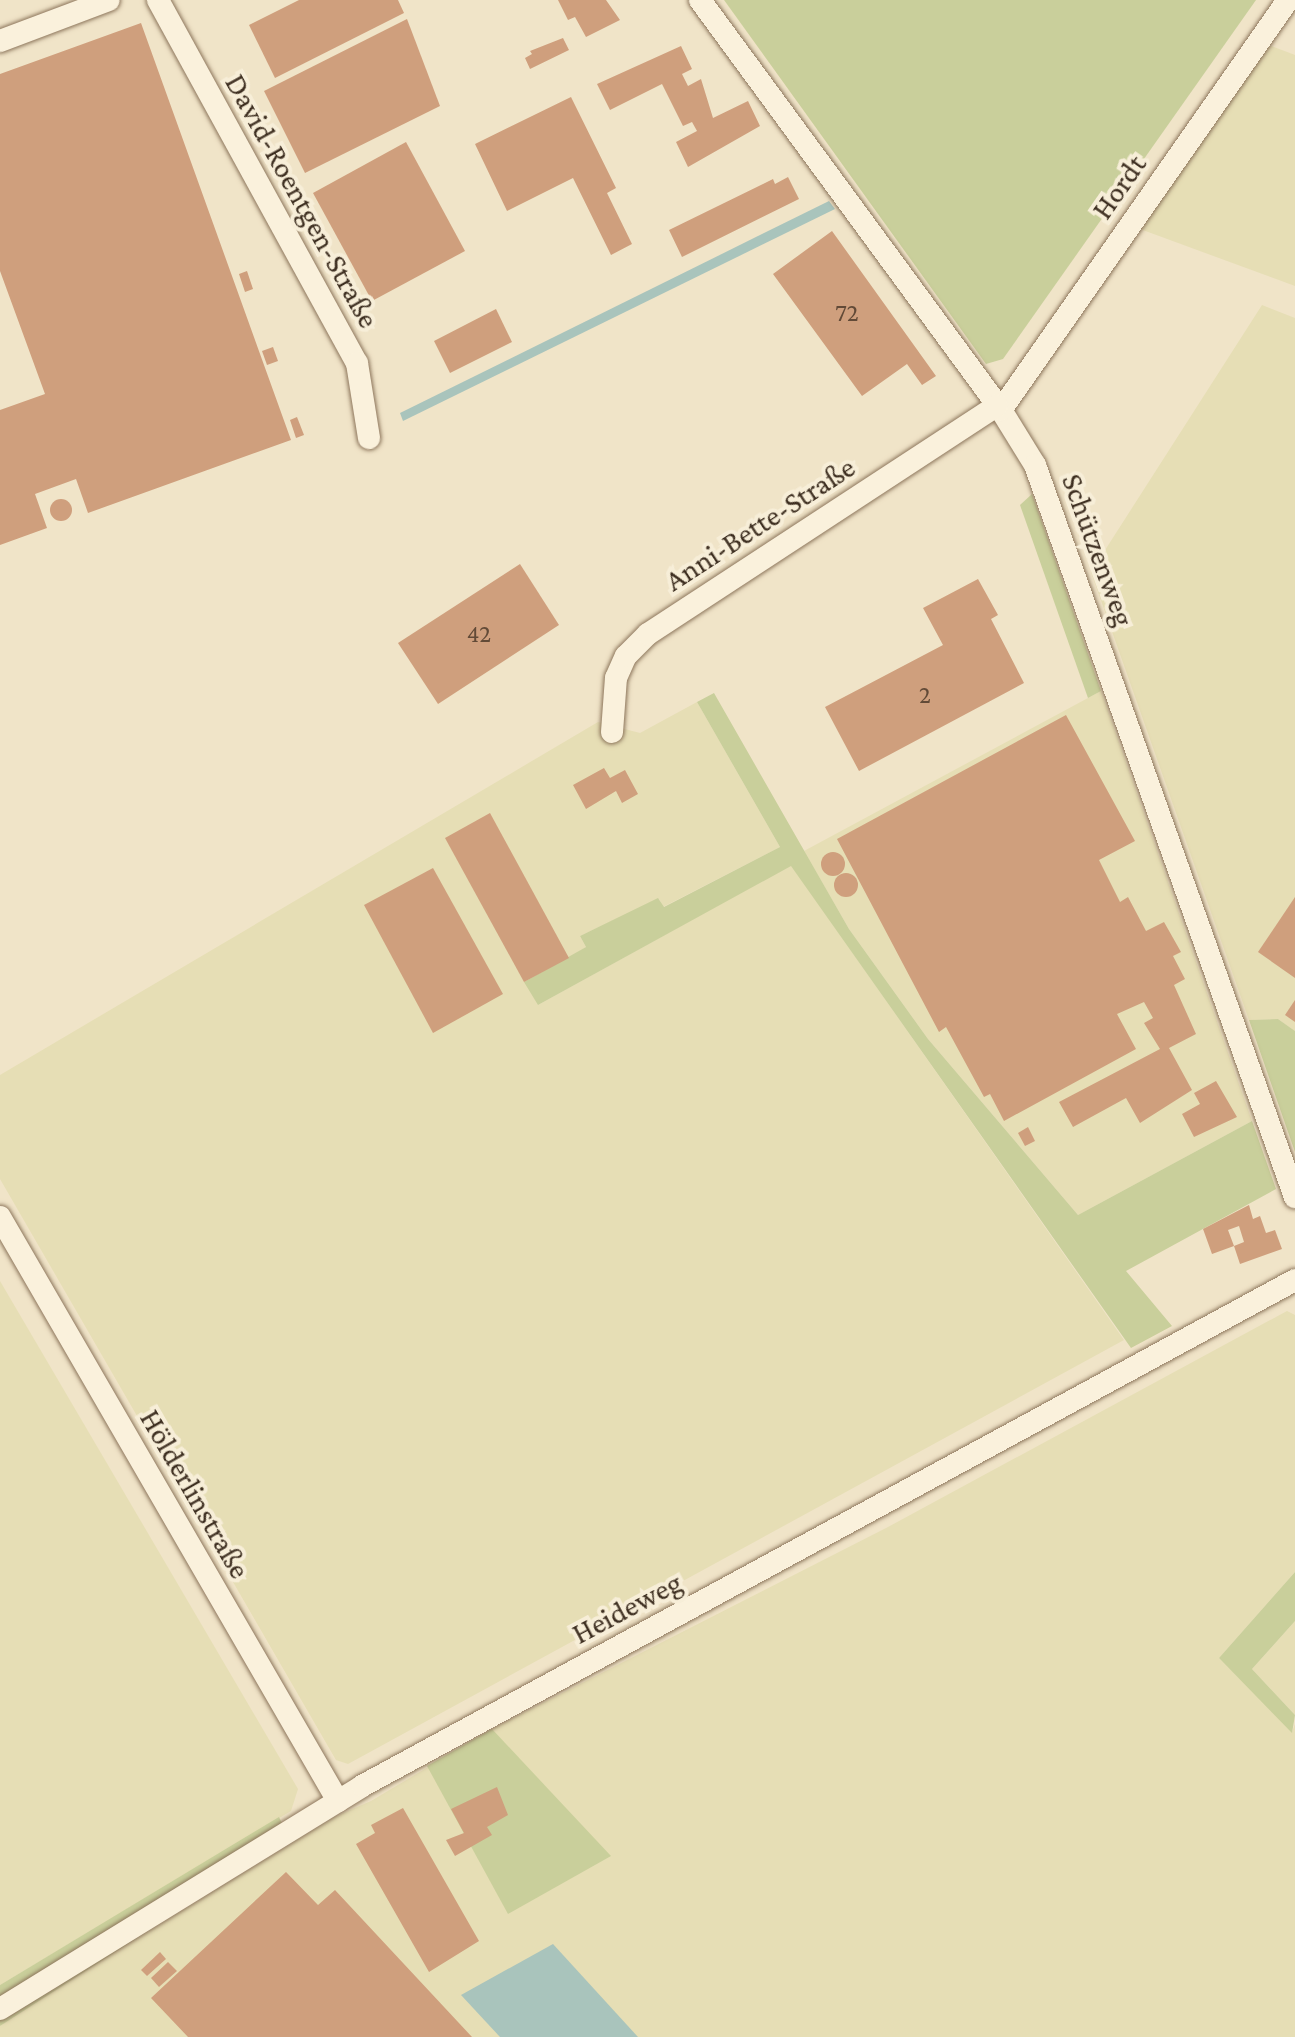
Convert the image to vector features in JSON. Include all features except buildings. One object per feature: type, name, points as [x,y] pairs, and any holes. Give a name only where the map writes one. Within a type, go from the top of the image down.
[{"type":"street","points":[[0,41],[109,0]]},
{"type":"street","name":"David-Roentgen-Straße","points":[[158,0],[357,364],[369,438]]},
{"type":"street","name":"Schützenweg","points":[[700,0],[999,408],[1048,493],[1295,1197]]},
{"type":"street","name":"Hordt","points":[[999,408],[1288,0]]},
{"type":"street","name":"Anni-Bette-Straße","points":[[612,732],[616,678],[632,649],[648,634],[999,408]]},
{"type":"street","name":"Hölderlinstraße","points":[[0,1217],[338,1801]]},
{"type":"street","name":"Heideweg","points":[[0,2009],[338,1801],[1295,1280]]},
{"type":"shaded area","points":[[1269,45],[1295,55],[1295,286],[1140,229]]},
{"type":"shaded area","points":[[1262,305],[1295,318],[1295,1031],[1278,1019],[1249,1020],[1091,572]]},
{"type":"shaded area","points":[[1101,691],[1252,1121],[1078,1215],[928,1039],[849,929],[804,851]]},
{"type":"shaded area","points":[[697,702],[780,847],[663,907],[659,899],[580,936],[586,947],[569,958],[538,1005],[791,865],[1124,1340],[348,1764],[336,1760],[0,1179],[0,1075],[598,722],[640,733]]},
{"type":"shaded area","points":[[0,1281],[298,1789],[291,1811],[0,1985]]},
{"type":"shaded area","points":[[1287,1311],[1295,1315],[1295,1572],[1219,1658],[1292,1732],[1295,1724],[1295,2037],[0,2037],[0,2026],[40,1998],[334,1817],[371,1801],[492,1729],[888,1527]]},
{"type":"shaded area","points":[[1295,1621],[1295,1715],[1252,1669]]},
{"type":"green space","points":[[724,0],[1256,0],[1003,359],[986,364]]},
{"type":"green space","points":[[1032,494],[1101,691],[1088,698],[1020,505]]},
{"type":"green space","points":[[714,693],[849,929],[928,1039],[1078,1215],[1252,1121],[1276,1189],[1126,1271],[1172,1326],[1131,1348],[791,866],[538,1005],[524,982],[586,947],[580,936],[658,898],[664,907],[780,847],[697,702]]},
{"type":"green space","points":[[1278,1019],[1295,1031],[1295,1152],[1249,1020]]},
{"type":"green space","points":[[1295,1572],[1295,1621],[1252,1669],[1295,1715],[1292,1733],[1219,1658]]},
{"type":"green space","points":[[492,1729],[611,1856],[508,1914],[427,1766]]},
{"type":"green space","points":[[279,1817],[290,1840],[0,2026],[0,1985]]},
{"type":"water","points":[[829,201],[835,209],[403,421],[400,413]]},
{"type":"water","points":[[553,1944],[638,2037],[500,2037],[461,1995]]}]
